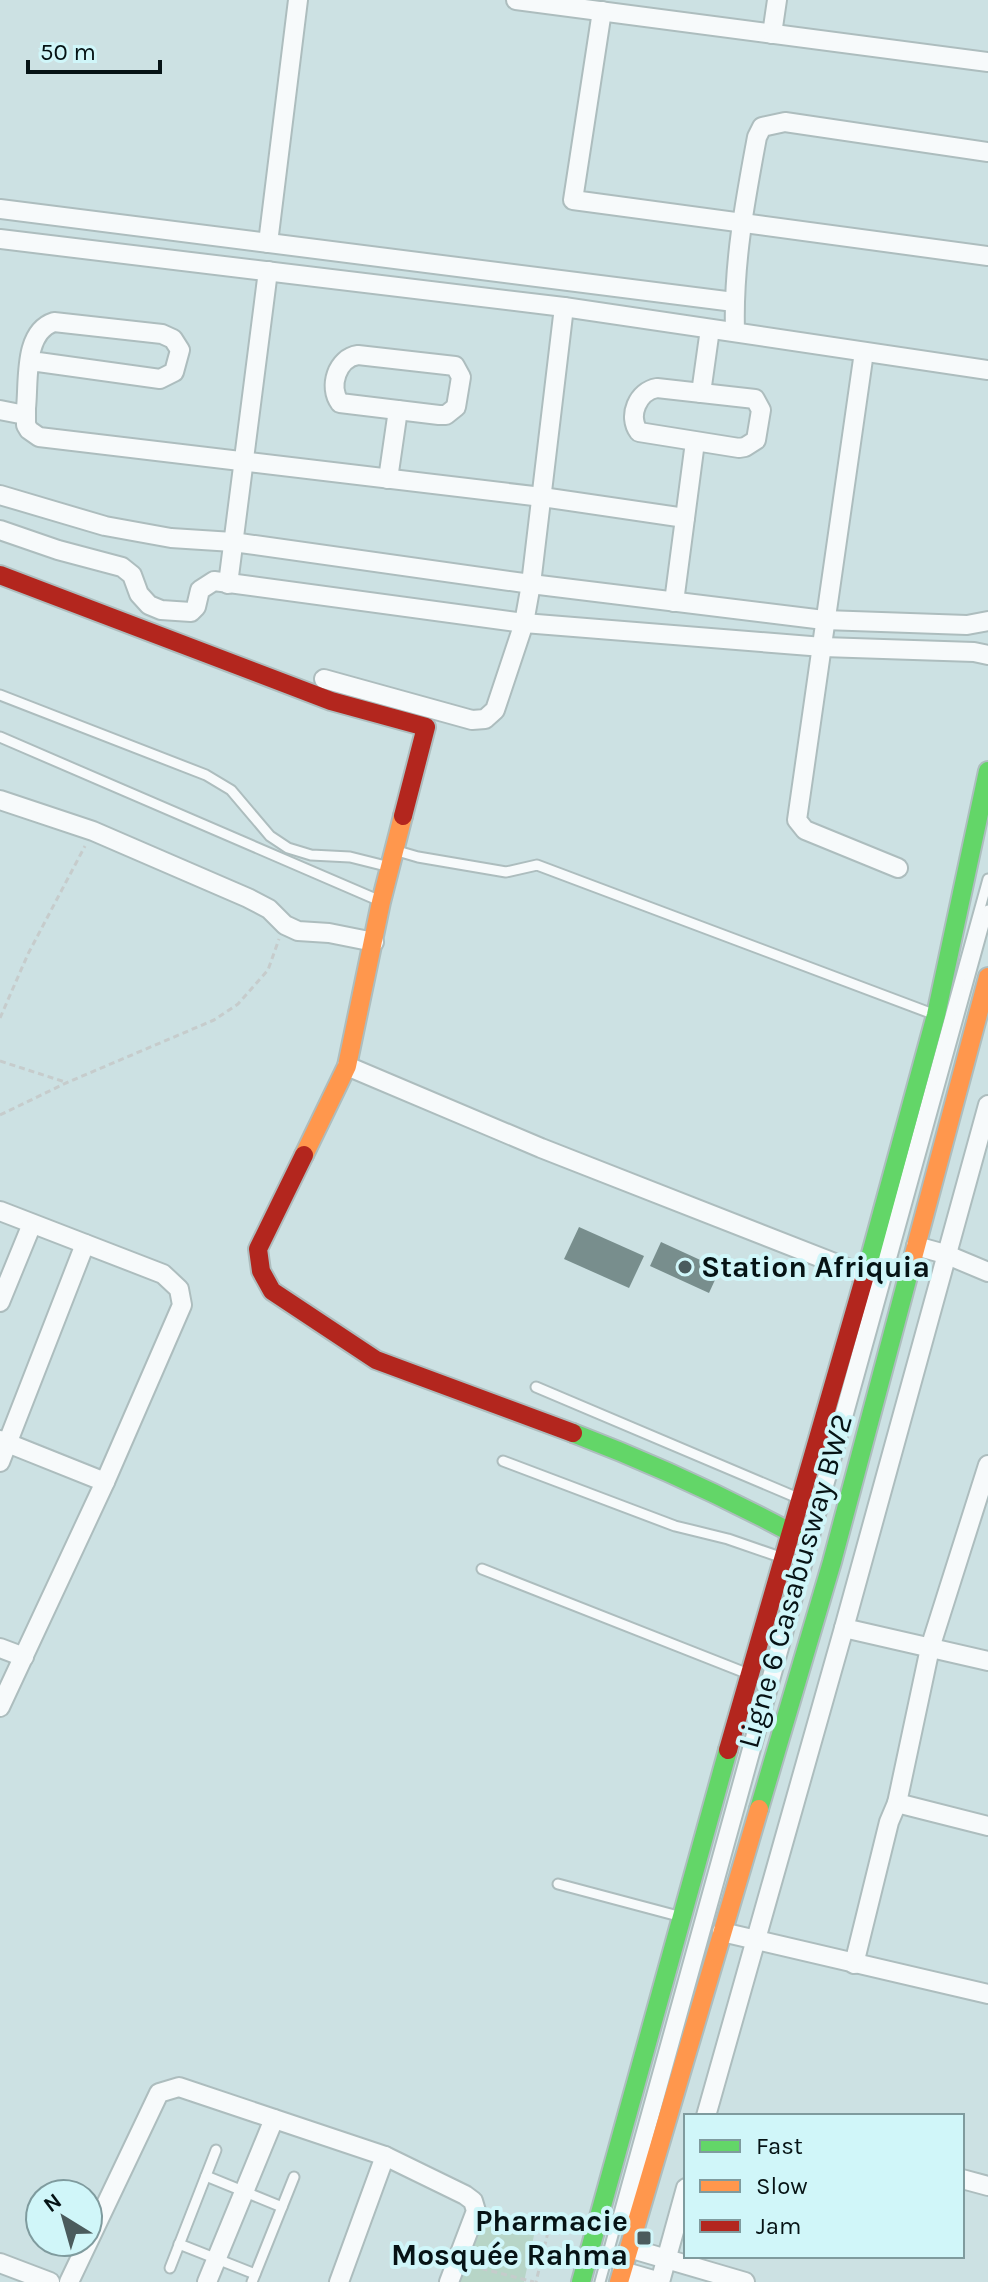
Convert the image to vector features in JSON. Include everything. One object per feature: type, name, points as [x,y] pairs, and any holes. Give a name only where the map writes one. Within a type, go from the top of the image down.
[{"type":"main road","points":[[0,575],[331,701],[426,727],[381,902],[347,1066],[258,1249],[258,1264],[272,1291],[376,1360],[639,1458],[792,1533]]},
{"type":"main road","points":[[581,2282],[936,1015],[985,802],[987,777]]},
{"type":"main road","points":[[616,2278],[629,2248],[832,1562],[988,977]]},
{"type":"street","points":[[268,243],[298,0]]},
{"type":"street","points":[[516,0],[988,62]]},
{"type":"street","points":[[772,34],[777,0]]},
{"type":"street","points":[[602,11],[573,200],[988,256]]},
{"type":"street","points":[[735,331],[734,302],[741,224],[757,137],[762,127],[785,122],[988,152]]},
{"type":"street","points":[[0,209],[734,302]]},
{"type":"street","points":[[0,239],[564,307],[988,370]]},
{"type":"street","points":[[228,584],[268,271]]},
{"type":"street","points":[[324,679],[472,720],[485,719],[498,703],[524,623],[531,584],[564,307]]},
{"type":"street","points":[[31,361],[160,379],[174,372],[180,350],[173,339],[162,334],[54,322],[44,327],[36,335],[31,361],[25,415],[29,430],[39,437],[542,497],[685,518]]},
{"type":"street","points":[[701,393],[710,329]]},
{"type":"street","points":[[864,352],[797,820],[805,830],[898,868]]},
{"type":"street","points":[[358,355],[451,365],[459,369],[459,401],[452,411],[439,415],[398,410],[340,403],[335,391],[339,364],[346,358],[358,355]]},
{"type":"street","points":[[651,389],[755,399],[761,410],[758,434],[752,444],[745,447],[695,442],[644,434],[636,429],[634,421],[639,397],[651,389]]},
{"type":"street","points":[[0,410],[25,415]]},
{"type":"street","points":[[388,479],[398,410]]},
{"type":"street","points":[[674,602],[695,442]]},
{"type":"street","points":[[0,495],[105,526],[171,538],[233,542],[531,584],[824,620],[967,625],[988,621]]},
{"type":"street","points":[[0,530],[122,567],[132,575],[144,601],[154,608],[191,612],[196,607],[200,590],[214,581],[524,623],[823,647],[988,655]]},
{"type":"street","points":[[965,652],[967,625]]},
{"type":"street","points":[[0,800],[93,831],[248,898],[298,931],[329,933],[374,942]]},
{"type":"street","points":[[347,1066],[541,1148],[865,1275]]},
{"type":"street","points":[[710,2114],[945,1254],[985,1130],[988,1105]]},
{"type":"street","points":[[0,1211],[163,1274],[173,1281],[182,1295],[182,1305],[105,1482],[0,1707]]},
{"type":"street","points":[[0,1302],[32,1224]]},
{"type":"street","points":[[0,1462],[4,1441],[85,1244]]},
{"type":"street","points":[[916,1246],[988,1272]]},
{"type":"street","points":[[4,1441],[105,1482]]},
{"type":"street","points":[[854,1964],[889,1822],[897,1803],[930,1648],[988,1465]]},
{"type":"street","points":[[844,1628],[988,1661]]},
{"type":"street","points":[[0,1648],[24,1657]]},
{"type":"street","points":[[897,1803],[988,1826]]},
{"type":"street","points":[[722,1932],[988,1994]]},
{"type":"street","points":[[69,2282],[159,2093],[179,2087],[385,2156],[465,2195],[473,2201],[476,2211],[449,2282]]},
{"type":"street","points":[[207,2282],[274,2119]]},
{"type":"street","points":[[339,2282],[385,2156]]},
{"type":"street","points":[[964,2180],[988,2186]]},
{"type":"street","points":[[616,2278],[660,2282],[684,2195]]},
{"type":"street","points":[[629,2248],[745,2282]]},
{"type":"street","points":[[0,2263],[50,2282]]},
{"type":"lane","points":[[0,695],[206,775],[231,790],[270,836],[288,848],[311,855],[392,859],[418,857],[506,872],[537,865],[936,1015]]},
{"type":"lane","points":[[0,737],[381,902]]},
{"type":"lane","name":"Ligne 6 Casabusway BW2","points":[[600,2282],[988,879]]},
{"type":"lane","name":"Ligne 6 Casabusway BW2","points":[[616,2278],[988,910]]},
{"type":"lane","points":[[536,1387],[801,1500]]},
{"type":"lane","points":[[503,1461],[675,1526],[785,1558]]},
{"type":"lane","points":[[482,1569],[749,1674]]},
{"type":"lane","points":[[558,1884],[683,1917]]},
{"type":"lane","points":[[170,2268],[216,2150]]},
{"type":"lane","points":[[206,2176],[282,2207]]},
{"type":"lane","points":[[179,2244],[217,2258],[253,2278],[294,2177]]},
{"type":"path","points":[[0,1018],[39,931],[93,831]]},
{"type":"path","points":[[0,1115],[66,1083],[214,1020],[238,1004],[268,970],[285,925]]},
{"type":"path","points":[[0,1061],[66,1083]]},
{"type":"path","points":[[456,2262],[535,2282],[548,2232],[476,2211]]},
{"type":"green space","points":[[479,2218],[537,2221],[524,2282],[456,2282]]},
{"type":"building","points":[[579,1227],[644,1256],[629,1288],[564,1259]]},
{"type":"building","name":"Station Afriquia","points":[[661,1242],[720,1269],[709,1293],[650,1266]]},
{"type":"traffic: fast","points":[[866,1272],[936,1015],[988,771]]},
{"type":"traffic: fast","points":[[759,1809],[832,1562],[911,1265]]},
{"type":"traffic: fast","points":[[573,1433],[739,1505],[792,1533]]},
{"type":"traffic: fast","points":[[581,2282],[728,1750]]},
{"type":"traffic: slow","points":[[304,1155],[347,1066],[381,902],[403,816]]},
{"type":"traffic: slow","points":[[911,1265],[988,977]]},
{"type":"traffic: slow","points":[[619,2282],[759,1809]]},
{"type":"traffic: jam","points":[[0,575],[331,701],[426,727],[403,816]]},
{"type":"traffic: jam","points":[[304,1155],[258,1249],[261,1271],[272,1291],[376,1360],[573,1433]]},
{"type":"traffic: jam","points":[[728,1750],[866,1272]]},
{"type":"place","name":"Station Afriquia","points":[[685,1267]]},
{"type":"place","name":"Pharmacie Mosquée Rahma","points":[[644,2238]]}]
